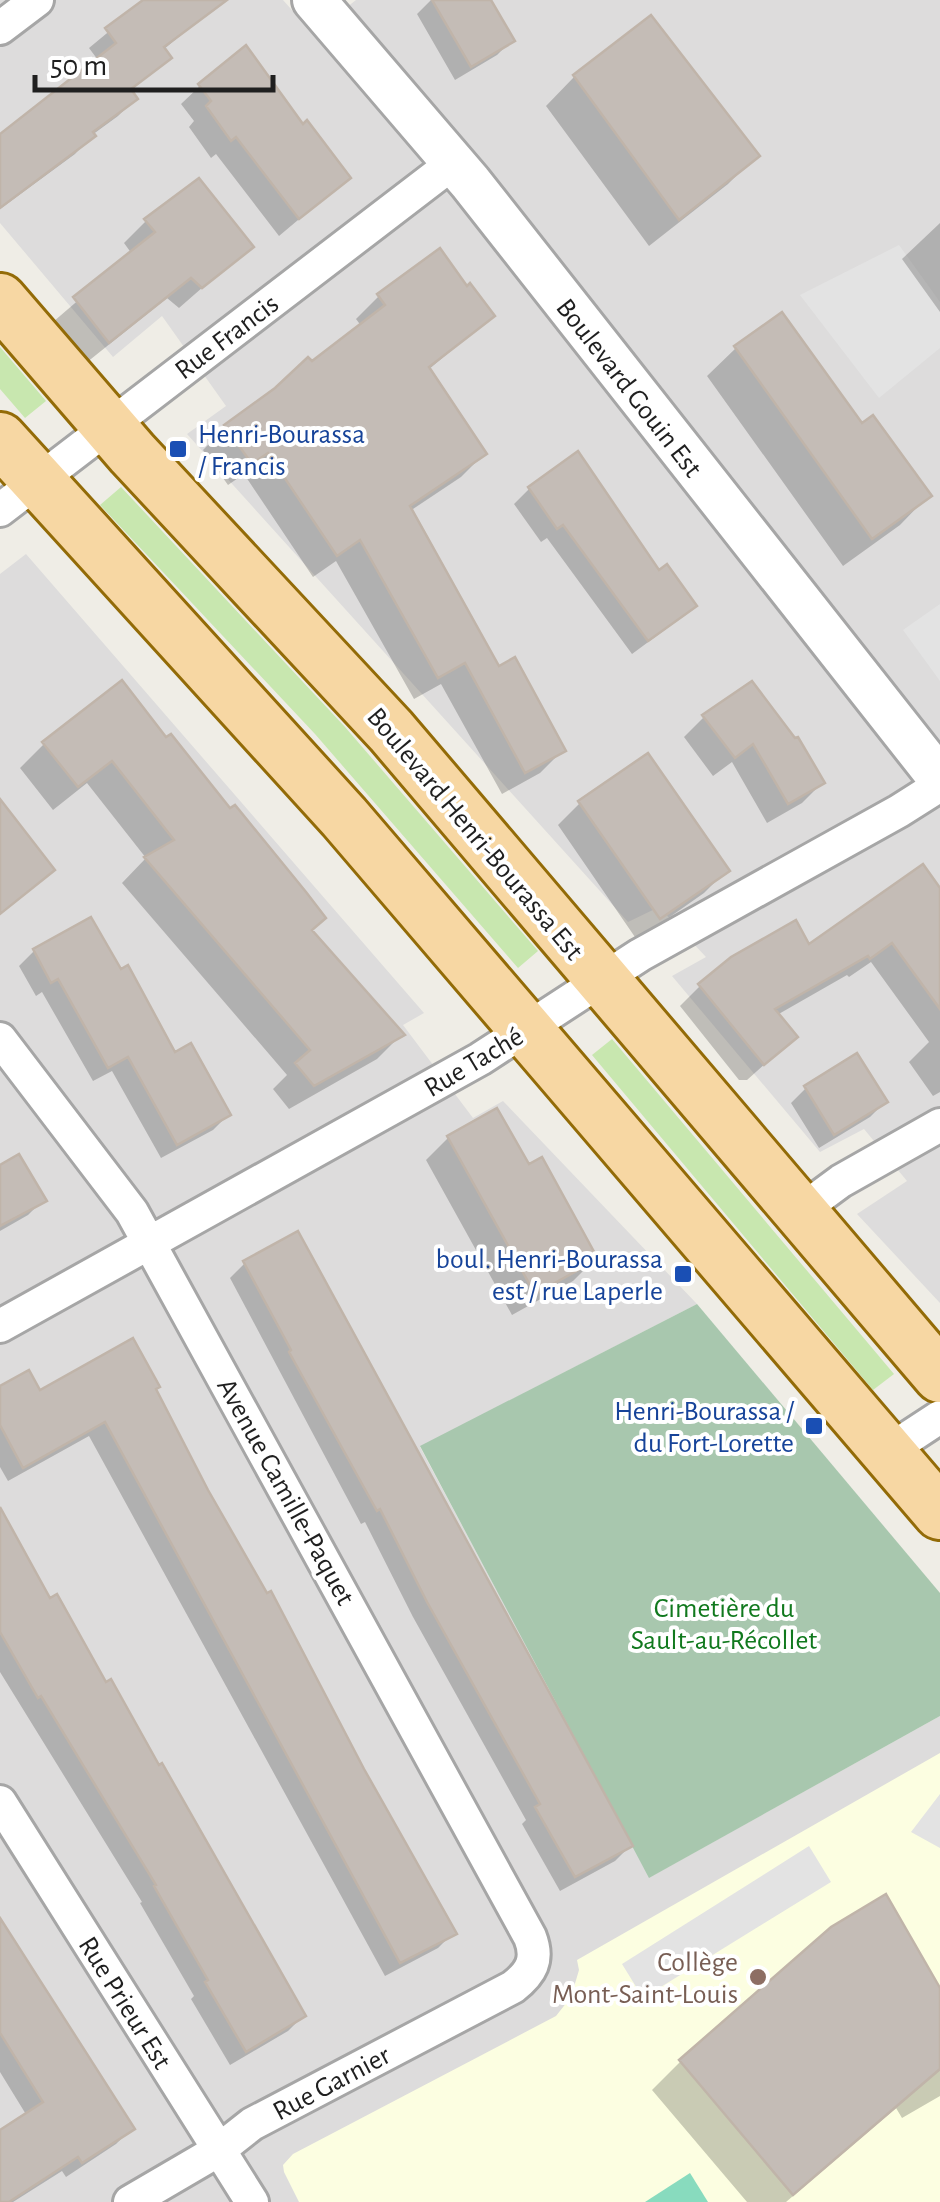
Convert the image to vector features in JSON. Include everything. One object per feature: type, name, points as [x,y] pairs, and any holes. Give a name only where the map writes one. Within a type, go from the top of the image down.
[{"type":"main road","name":"Boulevard Henri-Bourassa Est","points":[[0,300],[108,426],[391,731],[940,1376]]},
{"type":"main road","points":[[0,440],[19,496],[290,756],[528,1028],[940,1513]]},
{"type":"street","points":[[0,28],[38,0]]},
{"type":"street","name":"Boulevard Gouin Est","points":[[314,0],[453,162],[940,782]]},
{"type":"street","name":"Rue Francis","points":[[19,496],[453,162]]},
{"type":"street","name":"Rue Taché","points":[[0,1326],[480,1059],[602,980],[940,782]]},
{"type":"street","name":"Avenue Camille-Paquet","points":[[0,1038],[125,1202],[151,1244],[530,1937],[534,1966]]},
{"type":"street","points":[[799,1212],[841,1181],[940,1125]]},
{"type":"street","points":[[888,1451],[940,1416]]},
{"type":"street","name":"Rue Prieur Est","points":[[0,1802],[252,2202]]},
{"type":"street","name":"Rue Garnier","points":[[130,2202],[219,2150],[252,2124],[512,1987],[534,1966]]},
{"type":"shaded area","points":[[0,0],[283,0],[313,34],[356,0],[940,0],[940,1303],[857,1214],[907,1181],[864,1129],[820,1152],[672,976],[706,957],[659,907],[628,922],[187,434],[226,406],[162,316],[113,357],[0,223]]},
{"type":"shaded area","points":[[899,245],[940,302],[940,348],[879,398],[800,295]]},
{"type":"shaded area","points":[[26,554],[424,1013],[403,1025],[473,1118],[503,1101],[697,1304],[420,1447],[650,1877],[940,1716],[940,2202],[0,2202],[0,574]]},
{"type":"shaded area","points":[[940,604],[940,681],[903,630]]},
{"type":"shaded area","name":"Collège Mont-Saint-Louis","points":[[940,1753],[940,2202],[299,2202],[283,2165],[293,2154],[556,2016],[571,1997],[579,1970],[577,1960]]},
{"type":"shaded area","points":[[940,1794],[940,1848],[911,1832]]},
{"type":"shaded area","points":[[809,1846],[831,1882],[643,1998],[622,1964]]},
{"type":"green space","points":[[0,347],[46,401],[25,418],[0,389]]},
{"type":"green space","points":[[121,487],[345,727],[538,951],[518,968],[315,734],[100,505]]},
{"type":"green space","points":[[612,1039],[894,1374],[873,1390],[592,1055]]},
{"type":"green space","name":"Cimetière du Sault-au-Récollet","points":[[697,1304],[940,1593],[940,1716],[649,1878],[420,1446]]},
{"type":"green space","points":[[690,2173],[708,2202],[645,2202]]},
{"type":"building","points":[[143,0],[227,0],[164,47],[172,58],[131,89],[138,99],[93,132],[96,136],[0,208],[0,134],[116,43],[105,28]]},
{"type":"building","points":[[432,0],[491,0],[515,41],[471,67]]},
{"type":"building","points":[[651,15],[760,156],[679,220],[573,75]]},
{"type":"building","points":[[246,45],[303,124],[307,120],[351,178],[299,219],[236,137],[231,141],[206,106],[211,101],[198,84]]},
{"type":"building","points":[[199,178],[254,247],[202,288],[191,278],[109,343],[73,297],[155,232],[144,219]]},
{"type":"building","points":[[440,248],[495,316],[429,367],[487,454],[410,506],[499,666],[515,657],[566,751],[525,773],[465,663],[438,678],[360,540],[337,556],[268,453],[252,464],[224,425],[275,388],[308,357],[312,361],[385,305],[377,294]]},
{"type":"building","points":[[782,312],[862,423],[873,415],[932,496],[872,539],[734,346]]},
{"type":"building","points":[[578,451],[659,570],[667,564],[697,606],[648,641],[563,525],[557,529],[528,487]]},
{"type":"building","points":[[122,680],[166,737],[171,734],[230,808],[235,805],[306,892],[326,918],[312,930],[405,1035],[314,1086],[295,1063],[310,1050],[144,857],[174,840],[112,761],[78,787],[42,742]]},
{"type":"building","points":[[752,681],[798,737],[825,783],[788,804],[753,744],[735,758],[702,715]]},
{"type":"building","points":[[648,753],[730,871],[660,919],[578,801]]},
{"type":"building","points":[[0,799],[55,870],[0,914]]},
{"type":"building","points":[[923,864],[940,888],[940,1009],[892,943],[870,959],[868,956],[775,1009],[798,1037],[764,1065],[698,984],[731,957],[796,920],[809,944]]},
{"type":"building","points":[[91,917],[121,969],[128,965],[175,1052],[191,1043],[231,1115],[177,1145],[128,1057],[108,1068],[58,979],[51,983],[33,949]]},
{"type":"building","points":[[857,1053],[888,1102],[834,1135],[804,1086]]},
{"type":"building","points":[[497,1108],[529,1164],[542,1157],[598,1259],[535,1294],[447,1136]]},
{"type":"building","points":[[19,1154],[47,1201],[0,1226],[0,1165]]},
{"type":"building","points":[[298,1231],[633,1846],[575,1877],[535,1807],[540,1804],[427,1602],[380,1509],[377,1511],[289,1352],[243,1261]]},
{"type":"building","points":[[133,1338],[208,1490],[267,1593],[271,1591],[364,1769],[457,1934],[400,1963],[105,1422],[23,1468],[0,1425],[0,1386],[29,1370],[40,1390]]},
{"type":"building","points":[[0,1507],[50,1598],[57,1594],[106,1682],[111,1679],[159,1765],[162,1763],[306,2016],[246,2052],[156,1885],[0,1632]]},
{"type":"building","points":[[886,1894],[940,1988],[940,2069],[793,2195],[679,2060],[831,1927]]},
{"type":"building","points":[[0,1918],[135,2129],[82,2163],[78,2157],[9,2202],[0,2202],[0,2130],[43,2102],[0,2033]]},
{"type":"place","name":"Henri-Bourassa / Francis","points":[[178,449]]},
{"type":"place","name":"boul. Henri-Bourassa est / rue Laperle","points":[[683,1274]]},
{"type":"place","name":"Henri-Bourassa / du Fort-Lorette","points":[[814,1426]]},
{"type":"place","name":"Collège Mont-Saint-Louis","points":[[758,1977]]}]
